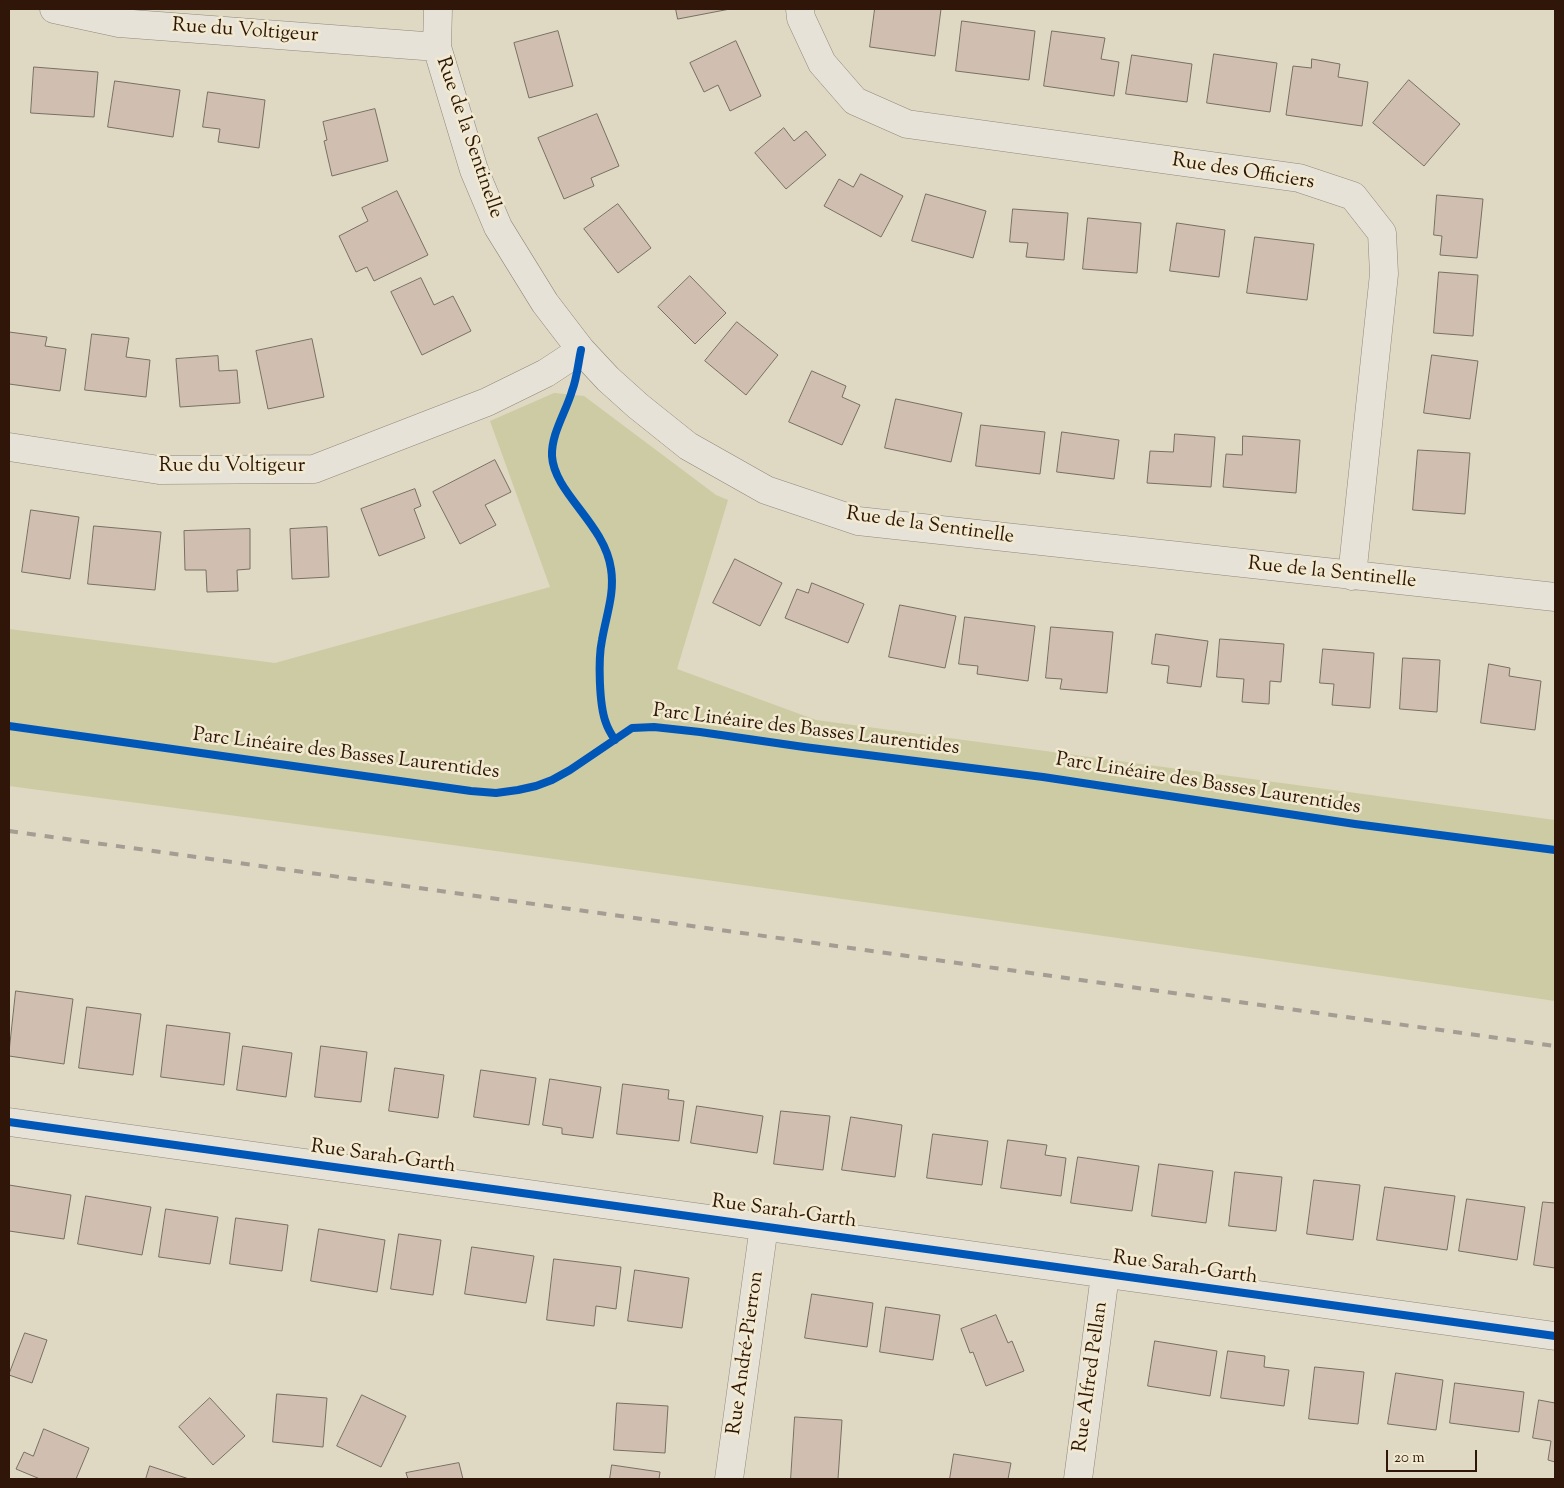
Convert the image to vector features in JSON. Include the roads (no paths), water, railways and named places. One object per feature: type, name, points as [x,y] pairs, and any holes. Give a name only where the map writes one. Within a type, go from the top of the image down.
[{"type":"street","name":"Rue du Voltigeur","points":[[54,9],[119,23],[437,47]]},
{"type":"street","name":"Rue de la Sentinelle","points":[[438,9],[437,47],[474,170],[498,227],[545,303],[581,350],[608,379],[638,406],[688,446],[766,490],[858,521],[1555,597]]},
{"type":"street","name":"Rue des Officiers","points":[[800,9],[801,18],[822,62],[855,101],[907,124],[1299,178],[1353,196],[1382,234],[1384,274],[1352,576]]},
{"type":"street","name":"Rue du Voltigeur","points":[[9,447],[159,470],[314,469],[487,402],[546,373],[581,350]]},
{"type":"street","name":"Rue Sarah-Garth","points":[[9,1122],[1555,1336]]},
{"type":"street","name":"Rue André-Pierron","points":[[729,1479],[764,1226]]},
{"type":"street","name":"Rue Alfred Pellan","points":[[1078,1479],[1105,1275]]},
{"type":"railway","points":[[9,831],[1555,1046]]}]
